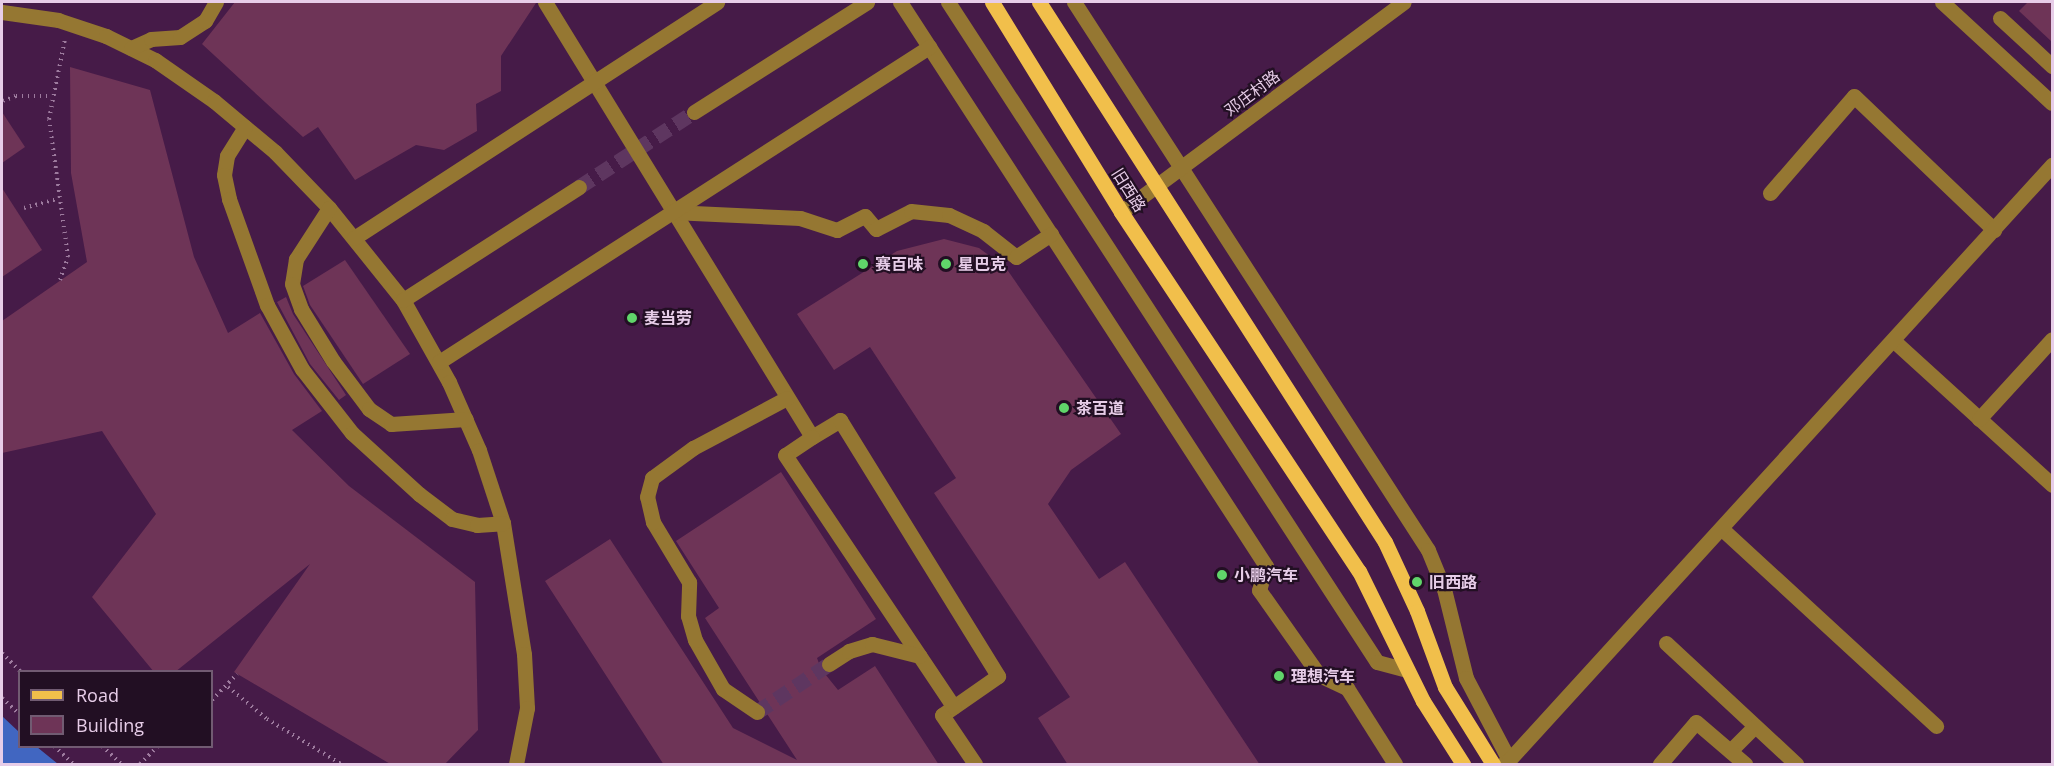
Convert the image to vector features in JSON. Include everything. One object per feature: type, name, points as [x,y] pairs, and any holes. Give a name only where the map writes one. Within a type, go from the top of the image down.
[{"type":"main road","name":"旧西路","points":[[992,2],[1121,212],[1359,571],[1407,670],[1463,765]]},
{"type":"main road","name":"旧西路","points":[[1039,2],[1385,542],[1417,611],[1445,687],[1493,765]]},
{"type":"street","points":[[131,48],[151,39],[180,37],[205,21],[216,2]]},
{"type":"street","points":[[545,2],[812,437]]},
{"type":"street","points":[[354,238],[717,2]]},
{"type":"street","points":[[694,112],[867,2]]},
{"type":"street","points":[[900,2],[1266,566],[1259,590],[1319,675],[1347,688],[1395,765]]},
{"type":"street","points":[[948,2],[1377,662],[1407,670]]},
{"type":"street","points":[[1074,2],[1184,168],[1428,550],[1444,589],[1466,678],[1506,762],[1894,341],[2052,165]]},
{"type":"street","name":"邓庄村路","points":[[1121,212],[1184,168],[1404,2]]},
{"type":"street","points":[[1942,2],[2052,104]]},
{"type":"street","points":[[2,12],[69,24],[131,48],[194,87],[245,127],[329,208],[403,300],[438,362],[466,419],[503,523],[524,654],[527,708],[516,765]]},
{"type":"street","points":[[2000,18],[2052,66]]},
{"type":"street","points":[[438,362],[929,47]]},
{"type":"street","points":[[1770,193],[1854,96],[1994,230]]},
{"type":"street","points":[[245,127],[227,156],[224,175],[229,200],[267,305],[302,369],[352,434],[419,494],[452,519],[477,525],[503,523]]},
{"type":"street","points":[[403,300],[579,187]]},
{"type":"street","points":[[329,208],[296,259],[292,284],[301,309],[333,361],[369,409],[391,424],[466,419]]},
{"type":"street","points":[[672,212],[800,218],[837,230],[865,216],[876,229],[911,211],[949,215],[983,231],[1016,256],[1051,234]]},
{"type":"street","points":[[1979,418],[2052,339]]},
{"type":"street","points":[[1894,341],[2052,485]]},
{"type":"street","points":[[757,712],[723,689],[695,640],[688,616],[689,582],[653,522],[647,497],[652,478],[693,448],[787,398]]},
{"type":"street","points":[[954,707],[785,455],[840,420],[998,676],[954,707],[942,715],[975,765]]},
{"type":"street","points":[[1722,529],[1936,726]]},
{"type":"street","points":[[1666,643],[1796,765]]},
{"type":"street","points":[[829,664],[849,651],[872,644],[920,656]]},
{"type":"street","points":[[1660,765],[1696,722],[1745,765]]},
{"type":"street","points":[[1730,751],[1755,726]]},
{"type":"path","points":[[60,280],[68,257],[58,199],[49,119],[52,96],[69,24]]},
{"type":"path","points":[[3,101],[16,96],[52,96]]},
{"type":"path","points":[[24,208],[58,199]]},
{"type":"path","points":[[2,653],[19,670]]},
{"type":"path","points":[[213,699],[228,687],[237,674]]},
{"type":"path","points":[[228,687],[267,718],[341,765]]},
{"type":"path","points":[[2,698],[18,713]]},
{"type":"path","points":[[55,748],[73,765]]},
{"type":"path","points":[[103,748],[121,765]]},
{"type":"path","points":[[140,765],[157,748]]},
{"type":"water","points":[[2,716],[18,731],[18,748],[38,748],[58,764],[2,764]]},
{"type":"building","points":[[235,2],[536,3],[501,56],[501,91],[476,104],[477,131],[444,150],[416,145],[355,180],[318,127],[303,137],[202,44]]},
{"type":"building","points":[[2028,2],[2052,2],[2052,42],[2019,11]]},
{"type":"building","points":[[70,67],[150,90],[194,257],[228,333],[260,313],[294,374],[322,411],[292,430],[349,486],[475,582],[478,730],[444,765],[392,765],[234,672],[310,564],[178,670],[152,670],[92,597],[156,514],[102,431],[2,453],[2,321],[87,262],[71,173]]},
{"type":"building","points":[[2,112],[25,147],[2,163]]},
{"type":"building","points":[[2,188],[42,250],[2,277]]},
{"type":"building","points":[[944,239],[979,248],[1006,268],[1121,434],[1071,470],[1048,504],[1099,579],[1125,562],[1260,765],[1068,765],[1038,718],[1070,697],[934,493],[956,478],[870,347],[834,370],[797,314],[897,251]]},
{"type":"building","points":[[345,260],[410,354],[363,384],[310,305],[303,286]]},
{"type":"building","points":[[286,297],[293,314],[346,395],[339,400],[310,364],[277,302]]},
{"type":"building","points":[[781,472],[876,619],[817,658],[821,669],[838,690],[875,666],[939,765],[664,765],[545,581],[610,539],[733,728],[797,760],[705,618],[719,608],[676,541]]},
{"type":"tunnel","points":[[579,187],[694,112]]},
{"type":"tunnel","points":[[757,712],[829,664]]},
{"type":"place","name":"赛百味","points":[[863,264]]},
{"type":"place","name":"星巴克","points":[[946,264]]},
{"type":"place","name":"麦当劳","points":[[632,318]]},
{"type":"place","name":"茶百道","points":[[1064,408]]},
{"type":"place","name":"小鹏汽车","points":[[1222,575]]},
{"type":"place","name":"旧西路","points":[[1417,582]]},
{"type":"place","name":"理想汽车","points":[[1279,676]]}]
